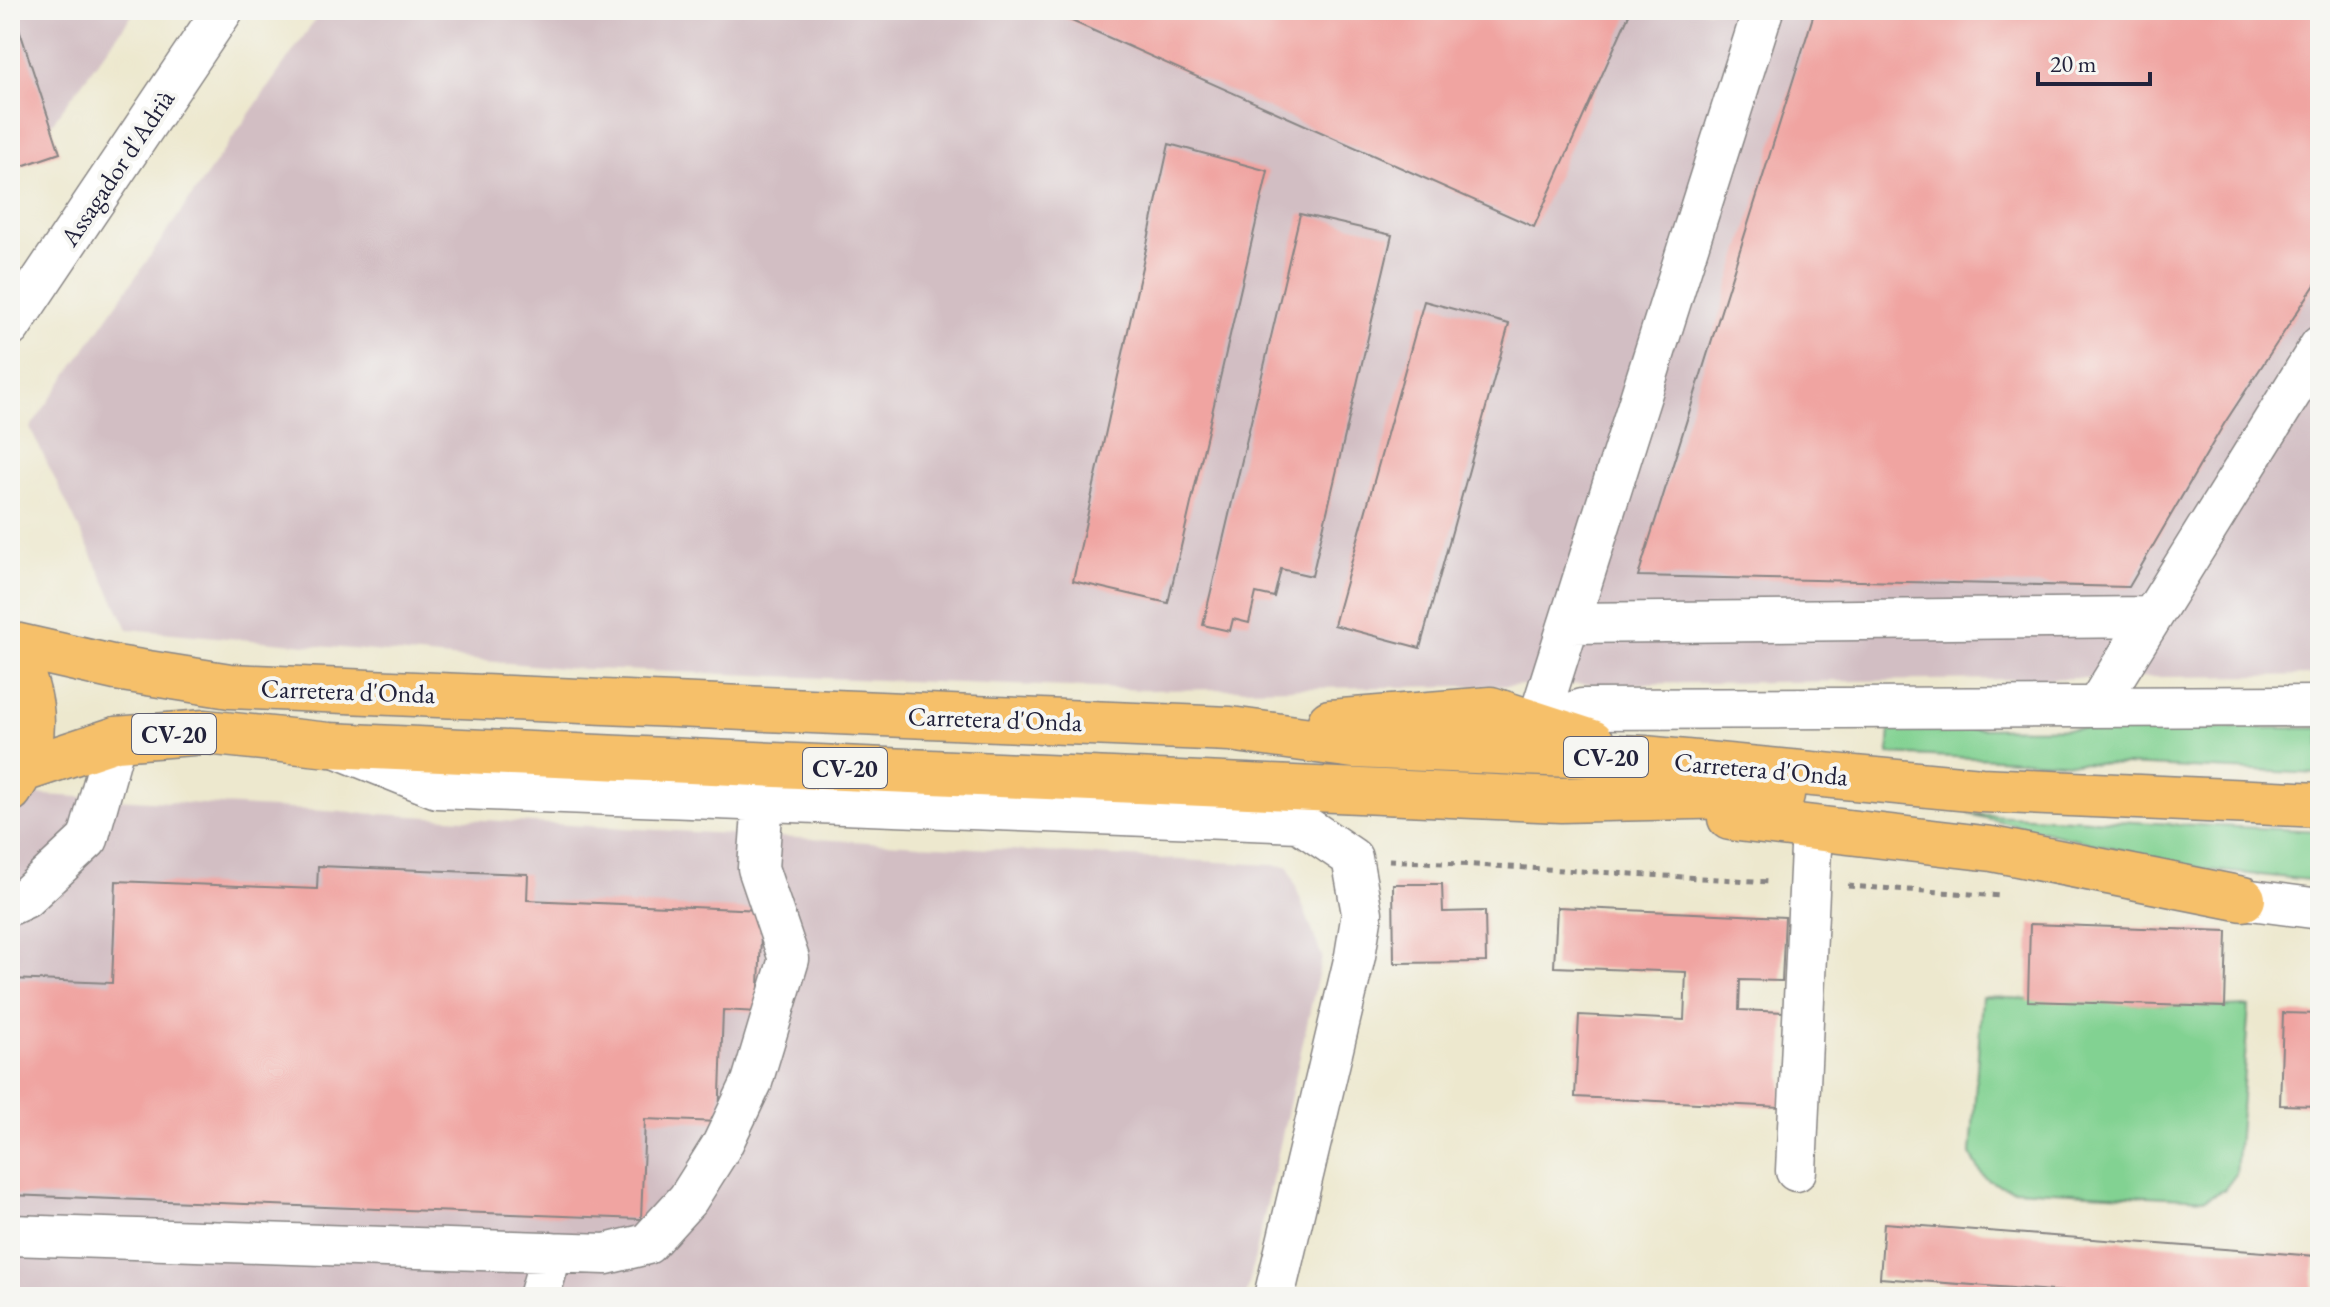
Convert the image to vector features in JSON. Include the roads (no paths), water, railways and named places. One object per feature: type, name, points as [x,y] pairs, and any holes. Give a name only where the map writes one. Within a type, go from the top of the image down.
[{"type":"main road","name":"Carretera d'Onda","points":[[10,647],[230,686],[1230,729],[1354,746],[1644,758],[1981,790],[2320,805]]},
{"type":"main road","name":"CV-20","points":[[10,647],[23,672],[32,704],[32,737],[17,780]]},
{"type":"main road","points":[[1230,729],[1491,709],[1644,758]]},
{"type":"main road","name":"Carretera d'Onda","points":[[17,780],[116,739],[205,732],[764,782],[1561,800],[1981,790]]},
{"type":"main road","points":[[1561,800],[1992,849],[2243,899]]},
{"type":"street","name":"Assagador d'Adrià","points":[[10,327],[223,10]]},
{"type":"street","points":[[1537,724],[1763,10]]},
{"type":"street","points":[[2096,707],[2320,346]]},
{"type":"street","points":[[1569,623],[2152,617]]},
{"type":"street","points":[[1537,724],[1582,709],[2320,706]]},
{"type":"street","points":[[10,905],[25,898],[88,839],[116,739]]},
{"type":"street","points":[[10,1235],[606,1254],[647,1244],[688,1199],[722,1145],[752,1082],[789,959],[758,868],[764,782]]},
{"type":"street","name":"Carretera d'Onda","points":[[764,782],[1299,822],[1352,858],[1362,913],[1355,956],[1274,1297]]},
{"type":"street","points":[[1796,1171],[1812,827]]},
{"type":"street","points":[[2243,899],[2320,909]]},
{"type":"street","points":[[539,1297],[552,1252]]}]
